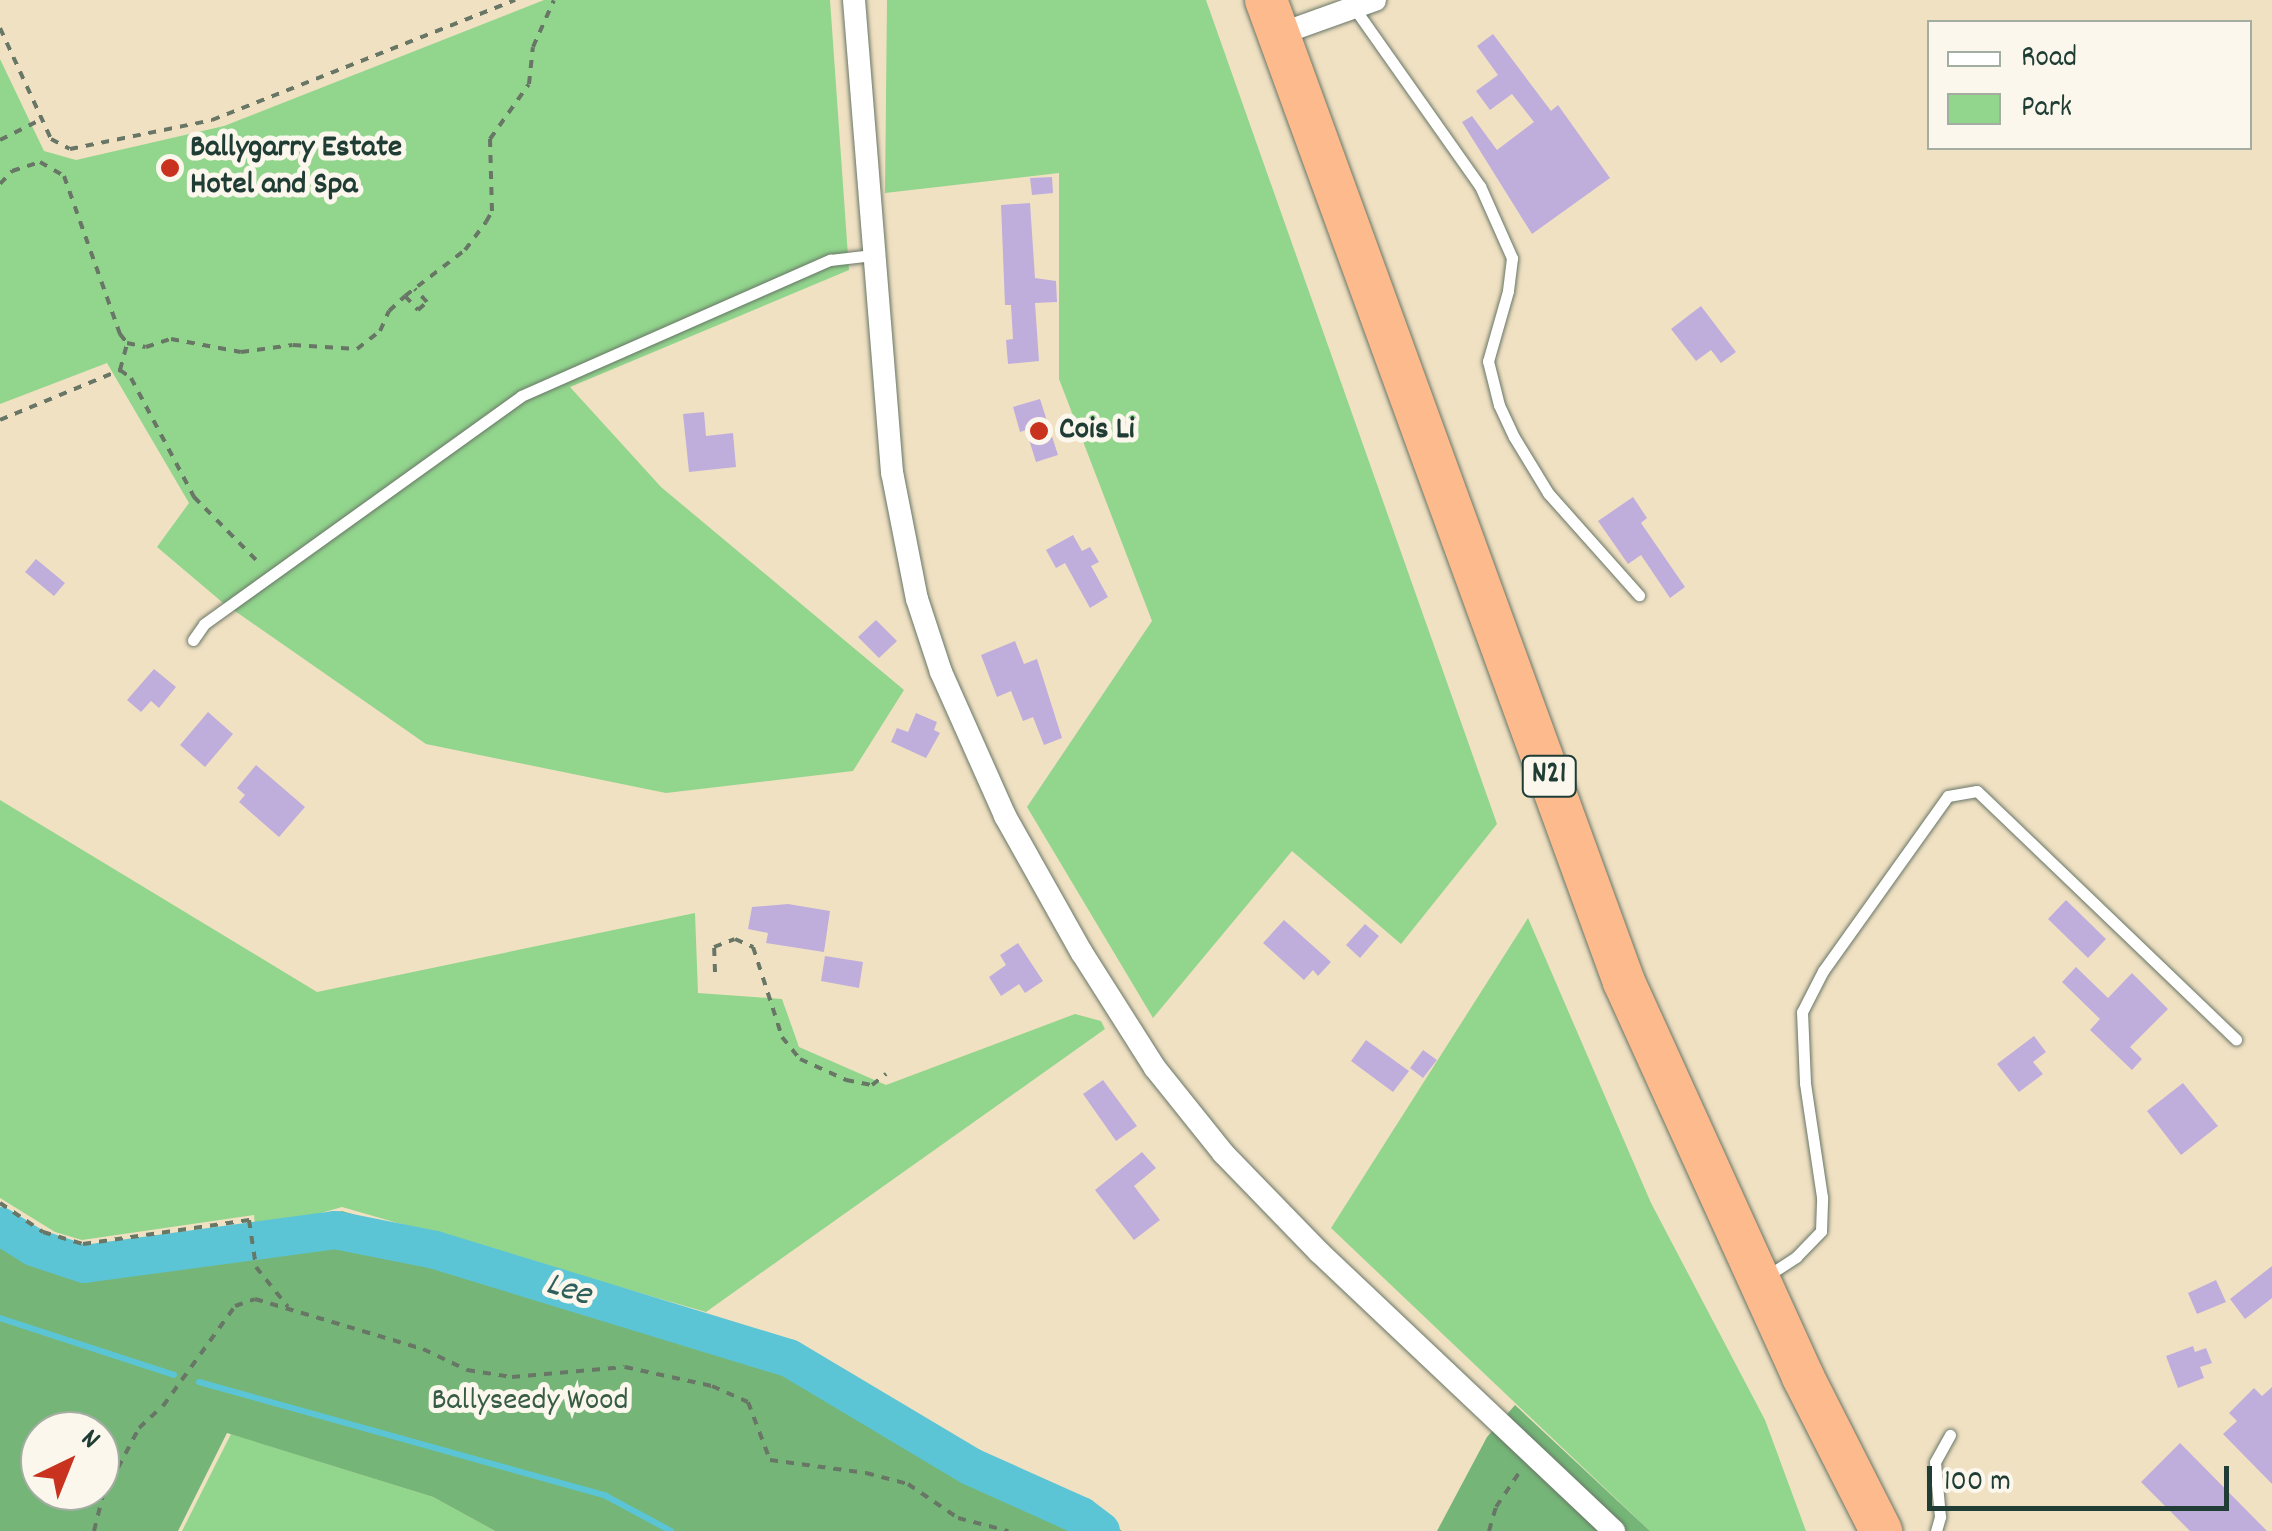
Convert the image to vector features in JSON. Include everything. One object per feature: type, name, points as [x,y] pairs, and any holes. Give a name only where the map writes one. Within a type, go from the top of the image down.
[{"type":"highway","name":"N21","points":[[1274,17],[1624,982],[1760,1281],[1882,1531]]},
{"type":"street","points":[[854,0],[892,472],[916,599],[941,672],[1005,816],[1082,953],[1164,1081],[1266,1200],[1614,1531]]},
{"type":"street","points":[[1274,17],[1365,5]]},
{"type":"lane","points":[[1365,5],[1480,186],[1512,258],[1508,291],[1488,362],[1499,405],[1548,493],[1639,595]]},
{"type":"lane","points":[[192,640],[204,624],[521,396],[830,260],[873,255]]},
{"type":"lane","points":[[1760,1281],[1796,1257],[1821,1230],[1822,1197],[1806,1084],[1802,1012],[1824,972],[1948,796],[1977,791],[2236,1039]]},
{"type":"lane","points":[[1936,1531],[1940,1516],[1935,1462],[1950,1436]]},
{"type":"path","points":[[0,28],[51,140],[70,149],[102,139],[194,125],[515,0]]},
{"type":"path","points":[[0,184],[24,165],[40,162],[64,176],[120,334],[127,343],[146,347],[171,339],[242,352],[293,344],[357,348],[380,331],[389,311],[405,296],[465,250],[492,210],[490,139],[529,84],[533,47],[554,10],[554,0]]},
{"type":"path","points":[[0,140],[40,120]]},
{"type":"path","points":[[405,296],[418,310],[427,302],[415,289]]},
{"type":"path","points":[[120,370],[127,343]]},
{"type":"path","points":[[120,370],[131,378],[194,496],[272,576]]},
{"type":"path","points":[[0,420],[120,370]]},
{"type":"path","points":[[714,972],[714,947],[735,939],[753,947],[782,1038],[800,1059],[846,1080],[872,1085],[886,1074]]},
{"type":"path","points":[[0,1204],[62,1239],[83,1244],[249,1220],[256,1266],[288,1307]]},
{"type":"path","points":[[94,1531],[103,1496],[139,1428],[163,1406],[235,1306],[255,1300],[423,1349],[467,1370],[512,1377],[625,1368],[712,1386],[748,1402],[770,1460],[866,1472],[908,1484],[958,1518],[1008,1531]]},
{"type":"path","points":[[1489,1531],[1496,1507],[1509,1486]]},
{"type":"green space","points":[[544,0],[830,0],[849,270],[570,387],[661,487],[904,690],[853,771],[666,793],[426,744],[222,602],[157,547],[189,503],[107,363],[0,404],[0,59],[44,151],[76,160],[224,126]]},
{"type":"green space","points":[[887,0],[1206,0],[1497,824],[1401,944],[1292,851],[1153,1018],[1027,807],[1152,621],[1059,379],[1059,173],[885,193]]},
{"type":"green space","points":[[0,800],[317,992],[695,913],[698,993],[782,999],[799,1047],[886,1085],[1075,1014],[1101,1021],[1105,1029],[706,1312],[342,1207],[279,1225],[255,1226],[254,1215],[82,1240],[55,1232],[0,1198]]},
{"type":"green space","points":[[1528,918],[1651,1203],[1765,1420],[1806,1531],[1650,1531],[1331,1228]]},
{"type":"green space","name":"Ballyseedy Wood","points":[[342,1211],[767,1336],[966,1451],[1086,1506],[1122,1531],[495,1531],[433,1497],[227,1433],[178,1531],[0,1531],[0,1213],[37,1238],[83,1249],[279,1225]]},
{"type":"green space","points":[[1515,1405],[1650,1531],[1437,1531],[1487,1437]]},
{"type":"green space","points":[[231,1434],[433,1497],[495,1531],[182,1531]]},
{"type":"building","points":[[1493,34],[1551,111],[1558,105],[1610,178],[1532,234],[1462,122],[1472,116],[1497,150],[1534,122],[1512,94],[1490,110],[1476,91],[1498,75],[1477,46]]},
{"type":"building","points":[[1052,177],[1053,193],[1032,195],[1030,178]]},
{"type":"building","points":[[1030,203],[1035,278],[1056,281],[1057,302],[1035,303],[1039,361],[1008,364],[1006,340],[1013,339],[1011,305],[1005,305],[1001,205]]},
{"type":"building","points":[[1701,306],[1736,352],[1721,363],[1711,350],[1696,361],[1671,329]]},
{"type":"building","name":"Cois Li","points":[[1040,399],[1058,455],[1036,462],[1026,430],[1020,432],[1013,407]]},
{"type":"building","points":[[704,412],[706,436],[733,433],[736,467],[689,472],[683,414]]},
{"type":"building","points":[[1633,497],[1647,518],[1641,523],[1685,587],[1670,598],[1641,555],[1628,564],[1598,521]]},
{"type":"building","points":[[1073,535],[1082,551],[1090,547],[1099,562],[1091,566],[1108,597],[1090,608],[1065,563],[1056,568],[1046,550]]},
{"type":"building","points":[[36,559],[65,583],[54,596],[25,572]]},
{"type":"building","points":[[876,620],[897,641],[879,658],[858,637]]},
{"type":"building","points":[[1015,641],[1024,664],[1037,659],[1062,738],[1044,745],[1033,717],[1023,721],[1011,691],[997,697],[981,655]]},
{"type":"building","points":[[154,669],[176,687],[159,708],[151,701],[141,712],[127,700]]},
{"type":"building","points":[[208,712],[233,734],[205,767],[180,745]]},
{"type":"building","points":[[916,713],[937,722],[934,730],[940,733],[926,758],[891,742],[897,728],[908,732]]},
{"type":"building","points":[[256,765],[305,807],[279,837],[239,802],[245,795],[237,788]]},
{"type":"building","points":[[2066,900],[2106,939],[2088,958],[2048,919]]},
{"type":"building","points":[[788,904],[830,911],[824,952],[766,943],[768,933],[748,929],[752,907]]},
{"type":"building","points":[[1284,920],[1331,962],[1318,976],[1313,970],[1304,980],[1263,943]]},
{"type":"building","points":[[1365,924],[1379,936],[1360,958],[1346,945]]},
{"type":"building","points":[[1018,943],[1043,981],[1025,993],[1019,984],[1001,996],[989,977],[1006,965],[1000,955]]},
{"type":"building","points":[[825,956],[863,962],[859,988],[821,981]]},
{"type":"building","points":[[2076,967],[2108,998],[2132,973],[2168,1009],[2130,1047],[2142,1059],[2132,1070],[2090,1030],[2100,1019],[2062,982]]},
{"type":"building","points":[[2034,1036],[2046,1052],[2033,1062],[2043,1074],[2019,1092],[1997,1064]]},
{"type":"building","points":[[1366,1040],[1409,1071],[1393,1092],[1351,1061]]},
{"type":"building","points":[[1423,1050],[1437,1060],[1423,1078],[1410,1068]]},
{"type":"building","points":[[1103,1080],[1137,1126],[1116,1141],[1083,1094]]},
{"type":"building","points":[[2183,1083],[2218,1126],[2181,1155],[2147,1111]]},
{"type":"building","points":[[1142,1152],[1156,1168],[1134,1186],[1160,1220],[1134,1240],[1095,1190]]},
{"type":"building","points":[[2272,1266],[2272,1298],[2245,1319],[2230,1299]]},
{"type":"building","points":[[2216,1280],[2226,1302],[2197,1314],[2188,1293]]},
{"type":"building","points":[[2193,1346],[2195,1352],[2206,1348],[2212,1363],[2200,1367],[2204,1378],[2178,1388],[2166,1356]]},
{"type":"building","points":[[2272,1387],[2272,1484],[2223,1434],[2237,1421],[2229,1413],[2254,1388],[2262,1396]]},
{"type":"building","points":[[2180,1443],[2267,1531],[2190,1531],[2141,1482]]},
{"type":"waterway","name":"Lee","points":[[0,1226],[33,1247],[84,1264],[335,1230],[435,1250],[789,1358],[972,1467],[1081,1516],[1101,1531]]},
{"type":"waterway","points":[[0,1318],[174,1375]]},
{"type":"waterway","points":[[199,1382],[606,1496],[671,1531]]},
{"type":"place","name":"Ballygarry Estate Hotel and Spa","points":[[170,168]]},
{"type":"place","name":"Cois Li","points":[[1039,431]]}]
